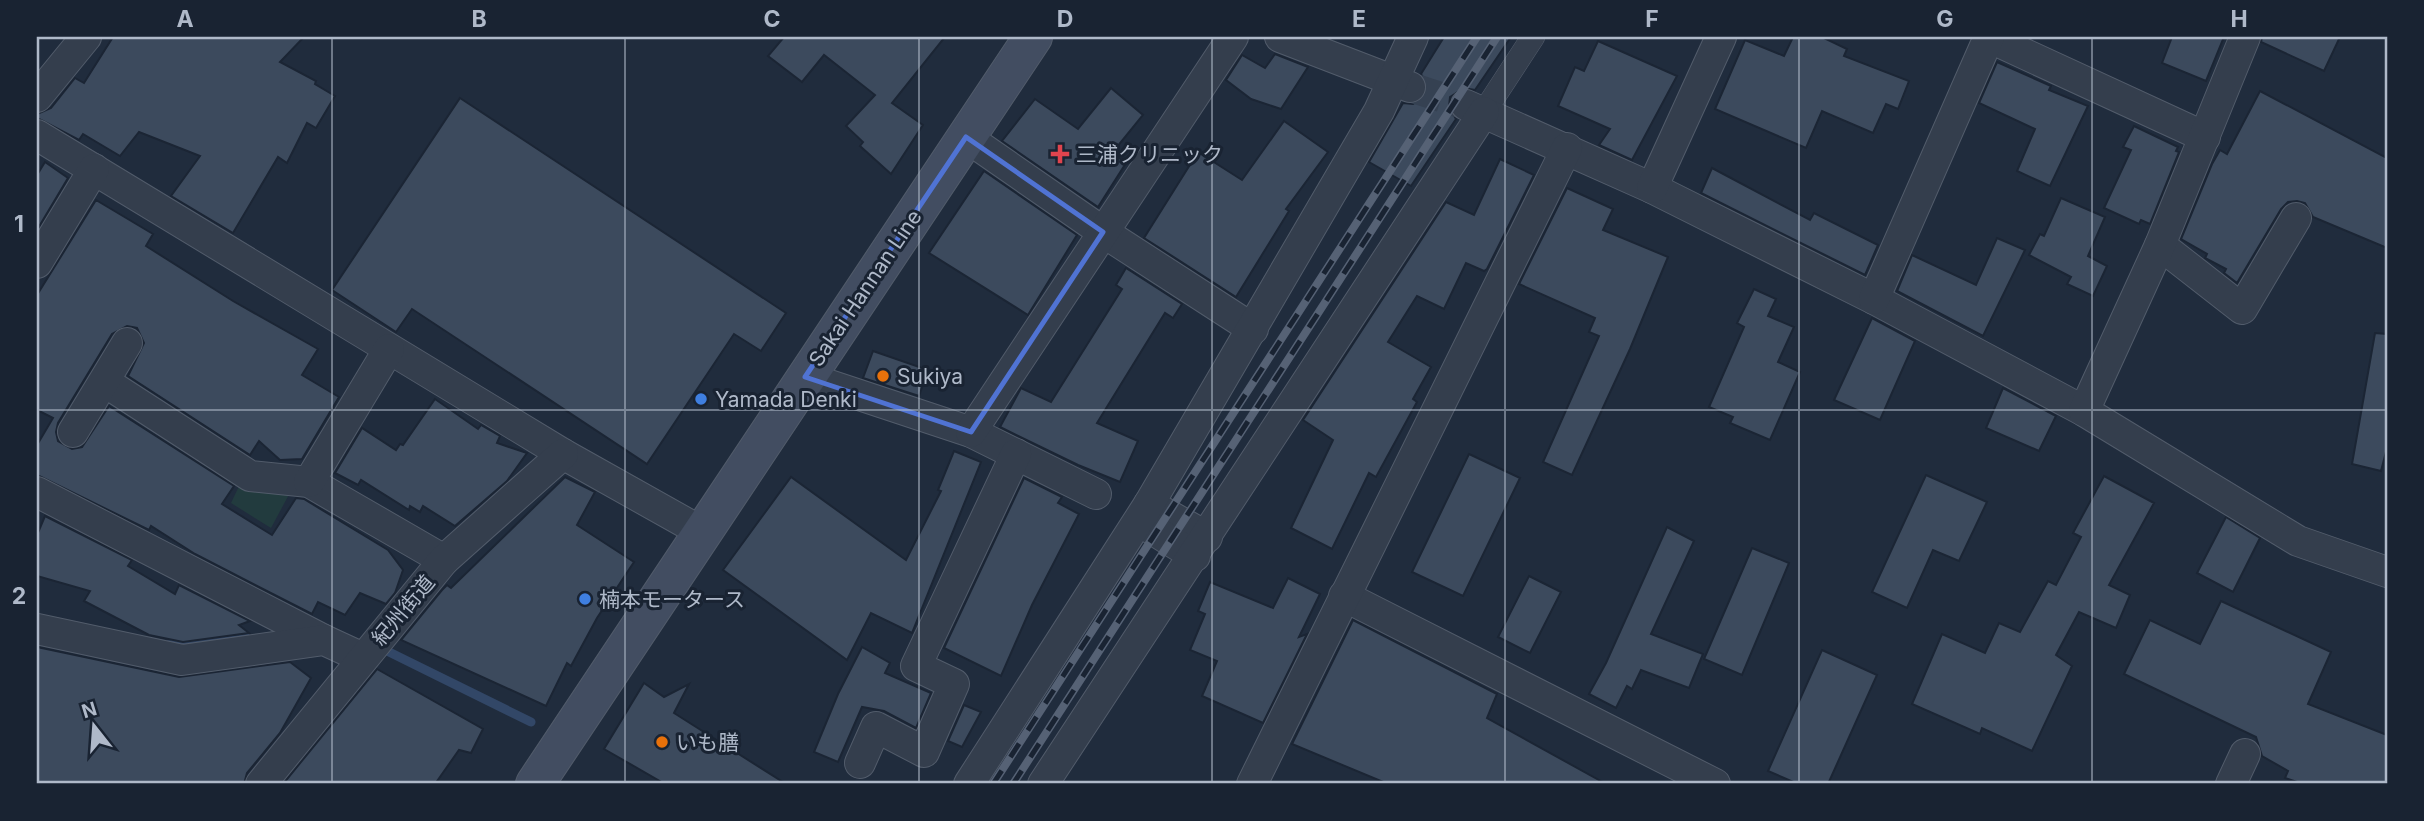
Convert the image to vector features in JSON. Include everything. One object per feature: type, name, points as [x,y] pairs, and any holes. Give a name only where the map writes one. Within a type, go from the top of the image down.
[{"type":"main road","name":"Sakai Hannan Line","points":[[535,784],[1033,37]]},
{"type":"street","points":[[37,97],[86,37]]},
{"type":"street","points":[[971,432],[1233,37]]},
{"type":"street","points":[[1280,37],[1403,84]]},
{"type":"street","points":[[969,784],[1144,513],[1403,84],[1413,37]]},
{"type":"street","points":[[1043,784],[1201,546],[1475,108],[1532,37]]},
{"type":"street","points":[[1652,188],[1721,37]]},
{"type":"street","points":[[1874,299],[1988,37],[2205,137]]},
{"type":"street","points":[[2084,411],[2160,245],[2245,37]]},
{"type":"street","points":[[1475,108],[1652,188],[1874,299],[2084,411],[2298,541],[2387,572]]},
{"type":"street","points":[[37,135],[563,454],[702,532]]},
{"type":"street","points":[[966,137],[1103,232],[1253,329]]},
{"type":"street","points":[[1252,784],[1567,148]]},
{"type":"street","points":[[37,263],[93,169]]},
{"type":"street","points":[[2160,245],[2242,310],[2296,218]]},
{"type":"street","points":[[73,432],[127,343]]},
{"type":"street","points":[[309,482],[389,349]]},
{"type":"street","points":[[805,377],[971,432],[1096,494]]},
{"type":"street","points":[[105,382],[250,476],[309,482],[444,560]]},
{"type":"street","name":"紀州街道","points":[[261,784],[444,560],[563,454]]},
{"type":"street","points":[[860,763],[876,727],[924,752],[954,684],[916,666],[1016,454]]},
{"type":"street","points":[[37,492],[363,658]]},
{"type":"street","points":[[1144,513],[1201,546]]},
{"type":"street","points":[[1344,596],[1715,784]]},
{"type":"street","points":[[37,629],[182,660],[324,640]]},
{"type":"street","points":[[2231,784],[2245,754]]},
{"type":"highlighted area","points":[[966,137],[1103,232],[971,432],[805,377]]},
{"type":"green space","points":[[242,480],[293,487],[271,528],[231,503]]},
{"type":"building","points":[[113,37],[304,37],[280,62],[316,81],[315,84],[335,96],[316,128],[307,123],[287,163],[278,157],[233,233],[171,196],[200,156],[139,132],[120,156],[83,134],[79,140],[37,118],[37,114],[51,108],[75,78],[84,83]]},
{"type":"building","points":[[784,37],[945,37],[892,103],[923,125],[891,174],[860,146],[863,142],[846,126],[875,95],[824,55],[802,82],[768,56]]},
{"type":"building","points":[[1444,37],[1511,37],[1475,90],[1464,88],[1450,97],[1449,107],[1456,119],[1411,186],[1369,162],[1403,103],[1413,104],[1426,94],[1427,84],[1421,74]]},
{"type":"building","points":[[1793,37],[1822,37],[1847,49],[1844,56],[1909,81],[1898,109],[1886,104],[1873,133],[1822,111],[1806,148],[1715,109],[1745,40],[1784,56]]},
{"type":"building","points":[[2172,37],[2224,37],[2206,81],[2162,63]]},
{"type":"building","points":[[2262,37],[2340,37],[2324,71],[2261,42]]},
{"type":"building","points":[[1598,41],[1677,76],[1632,160],[1599,145],[1610,129],[1558,106],[1575,67],[1584,71]]},
{"type":"building","points":[[1275,54],[1308,67],[1281,109],[1251,99],[1226,80],[1242,55],[1265,68]]},
{"type":"building","points":[[1997,62],[2051,86],[2049,90],[2088,106],[2050,186],[2017,171],[2035,129],[1979,103]]},
{"type":"building","points":[[1111,88],[1143,115],[1112,153],[1126,163],[1098,207],[1002,141],[1035,99],[1078,129]]},
{"type":"building","points":[[2260,91],[2387,158],[2387,248],[2313,217],[2305,203],[2297,201],[2288,202],[2281,209],[2237,283],[2224,273],[2226,269],[2205,258],[2207,254],[2181,239],[2212,164],[2220,150],[2227,154]]},
{"type":"building","points":[[460,98],[786,313],[761,351],[734,334],[647,464],[412,309],[396,332],[332,290]]},
{"type":"building","points":[[1284,121],[1328,152],[1286,209],[1289,211],[1236,297],[1144,238],[1198,152],[1242,180]]},
{"type":"building","points":[[2134,126],[2178,147],[2176,151],[2179,152],[2150,224],[2141,220],[2139,224],[2104,208],[2131,150],[2123,147]]},
{"type":"building","points":[[1500,159],[1534,175],[1487,269],[1484,271],[1466,263],[1444,309],[1417,296],[1388,342],[1431,367],[1413,399],[1417,402],[1376,477],[1369,473],[1332,549],[1291,528],[1333,440],[1303,420],[1446,202],[1474,215]]},
{"type":"building","points":[[45,162],[68,178],[37,230],[37,175]]},
{"type":"building","points":[[1712,168],[1810,220],[1814,213],[1878,245],[1865,275],[1701,193]]},
{"type":"building","points":[[984,171],[1077,235],[1028,315],[929,253]]},
{"type":"building","points":[[1567,188],[1613,209],[1603,230],[1668,257],[1630,349],[1572,475],[1543,462],[1599,336],[1589,332],[1595,318],[1519,284]]},
{"type":"building","points":[[2061,198],[2105,217],[2088,256],[2107,266],[2093,296],[2067,284],[2071,277],[2029,255],[2040,234],[2044,236]]},
{"type":"building","points":[[96,200],[153,234],[146,246],[233,301],[318,349],[302,375],[339,397],[302,459],[280,460],[259,441],[250,455],[128,376],[144,343],[137,328],[127,326],[112,334],[58,423],[58,441],[72,449],[82,447],[109,406],[234,486],[222,504],[272,535],[296,498],[304,499],[388,550],[403,570],[395,593],[386,604],[360,593],[345,615],[318,602],[312,614],[195,554],[151,526],[149,530],[37,475],[37,445],[53,418],[37,410],[37,295]]},
{"type":"building","points":[[1997,238],[2025,250],[1983,336],[1897,291],[1912,255],[1976,285]]},
{"type":"building","points":[[1126,268],[1182,304],[1173,318],[1165,313],[1097,423],[1138,441],[1120,482],[1000,427],[1021,388],[1051,402],[1122,289],[1116,285]]},
{"type":"building","points":[[1754,289],[1776,299],[1768,316],[1794,327],[1778,362],[1800,372],[1770,440],[1730,423],[1733,417],[1709,407],[1744,327],[1737,323]]},
{"type":"building","points":[[1872,318],[1915,341],[1880,420],[1834,400]]},
{"type":"building","points":[[2375,333],[2387,334],[2387,448],[2381,471],[2352,464]]},
{"type":"building","points":[[873,351],[928,370],[919,396],[863,378]]},
{"type":"building","points":[[2003,388],[2056,416],[2039,451],[1986,428]]},
{"type":"building","points":[[435,399],[478,429],[481,425],[500,436],[497,443],[527,453],[507,481],[455,526],[423,506],[420,512],[410,506],[409,510],[361,480],[358,485],[335,473],[362,428],[396,450],[400,444],[403,445]]},
{"type":"building","points":[[954,451],[981,462],[912,633],[871,613],[847,660],[723,570],[791,477],[906,560],[941,491],[938,490]]},
{"type":"building","points":[[1469,454],[1520,478],[1463,596],[1412,572]]},
{"type":"building","points":[[1926,475],[1987,502],[1959,561],[1933,550],[1907,608],[1872,592]]},
{"type":"building","points":[[2104,476],[2154,503],[2109,585],[2130,595],[2116,628],[2079,612],[2056,655],[2072,666],[2032,751],[1982,728],[1980,734],[1912,704],[1942,634],[1985,653],[1999,623],[2020,632],[2048,581],[2056,585],[2081,537],[2073,533]]},
{"type":"building","points":[[565,477],[595,492],[577,525],[634,562],[597,618],[571,666],[567,663],[546,706],[401,640],[447,585],[451,588]]},
{"type":"building","points":[[1024,478],[1062,497],[1058,503],[1079,514],[1032,605],[1001,676],[944,648]]},
{"type":"building","points":[[45,516],[132,560],[128,566],[175,594],[179,585],[250,621],[239,625],[249,633],[183,642],[149,635],[84,601],[90,591],[37,576],[37,535]]},
{"type":"building","points":[[2226,517],[2260,538],[2233,592],[2197,573]]},
{"type":"building","points":[[1667,527],[1694,541],[1651,634],[1703,654],[1689,688],[1641,670],[1632,689],[1627,686],[1616,708],[1589,694],[1606,663]]},
{"type":"building","points":[[1752,548],[1789,563],[1742,675],[1704,659]]},
{"type":"building","points":[[1529,576],[1561,592],[1530,653],[1498,637]]},
{"type":"building","points":[[1288,578],[1320,594],[1299,637],[1307,634],[1263,723],[1202,696],[1217,661],[1190,650],[1205,614],[1198,611],[1210,582],[1273,608]]},
{"type":"building","points":[[2221,601],[2331,652],[2308,704],[2387,735],[2387,784],[2303,784],[2285,778],[2288,771],[2262,756],[2256,737],[2124,674],[2150,620],[2200,644]]},
{"type":"building","points":[[1353,620],[1497,694],[1487,718],[1606,784],[1388,784],[1292,744]]},
{"type":"building","points":[[37,647],[179,677],[290,662],[311,678],[280,733],[247,773],[244,784],[37,784]]},
{"type":"building","points":[[862,647],[890,663],[885,673],[931,693],[916,728],[884,711],[862,707],[838,762],[814,752],[838,694]]},
{"type":"building","points":[[1822,650],[1877,675],[1828,784],[1798,784],[1768,771]]},
{"type":"building","points":[[377,669],[483,729],[471,753],[459,750],[435,784],[283,784]]},
{"type":"building","points":[[644,683],[664,697],[689,684],[674,713],[786,784],[665,784],[604,749]]},
{"type":"building","points":[[964,705],[981,712],[962,747],[948,741]]},
{"type":"waterway","points":[[168,645],[245,636]]},
{"type":"waterway","points":[[383,649],[531,722]]},
{"type":"tunnel","points":[[1413,88],[1466,105]]},
{"type":"railway","points":[[993,784],[1477,37]]},
{"type":"railway","points":[[1013,784],[1497,37]]},
{"type":"place","name":"三浦クリニック","points":[[1060,154]]},
{"type":"place","name":"Sukiya","points":[[883,376]]},
{"type":"place","name":"Yamada Denki","points":[[701,399]]},
{"type":"place","name":"楠本モータース","points":[[585,599]]},
{"type":"place","name":"いも膳","points":[[662,742]]}]
